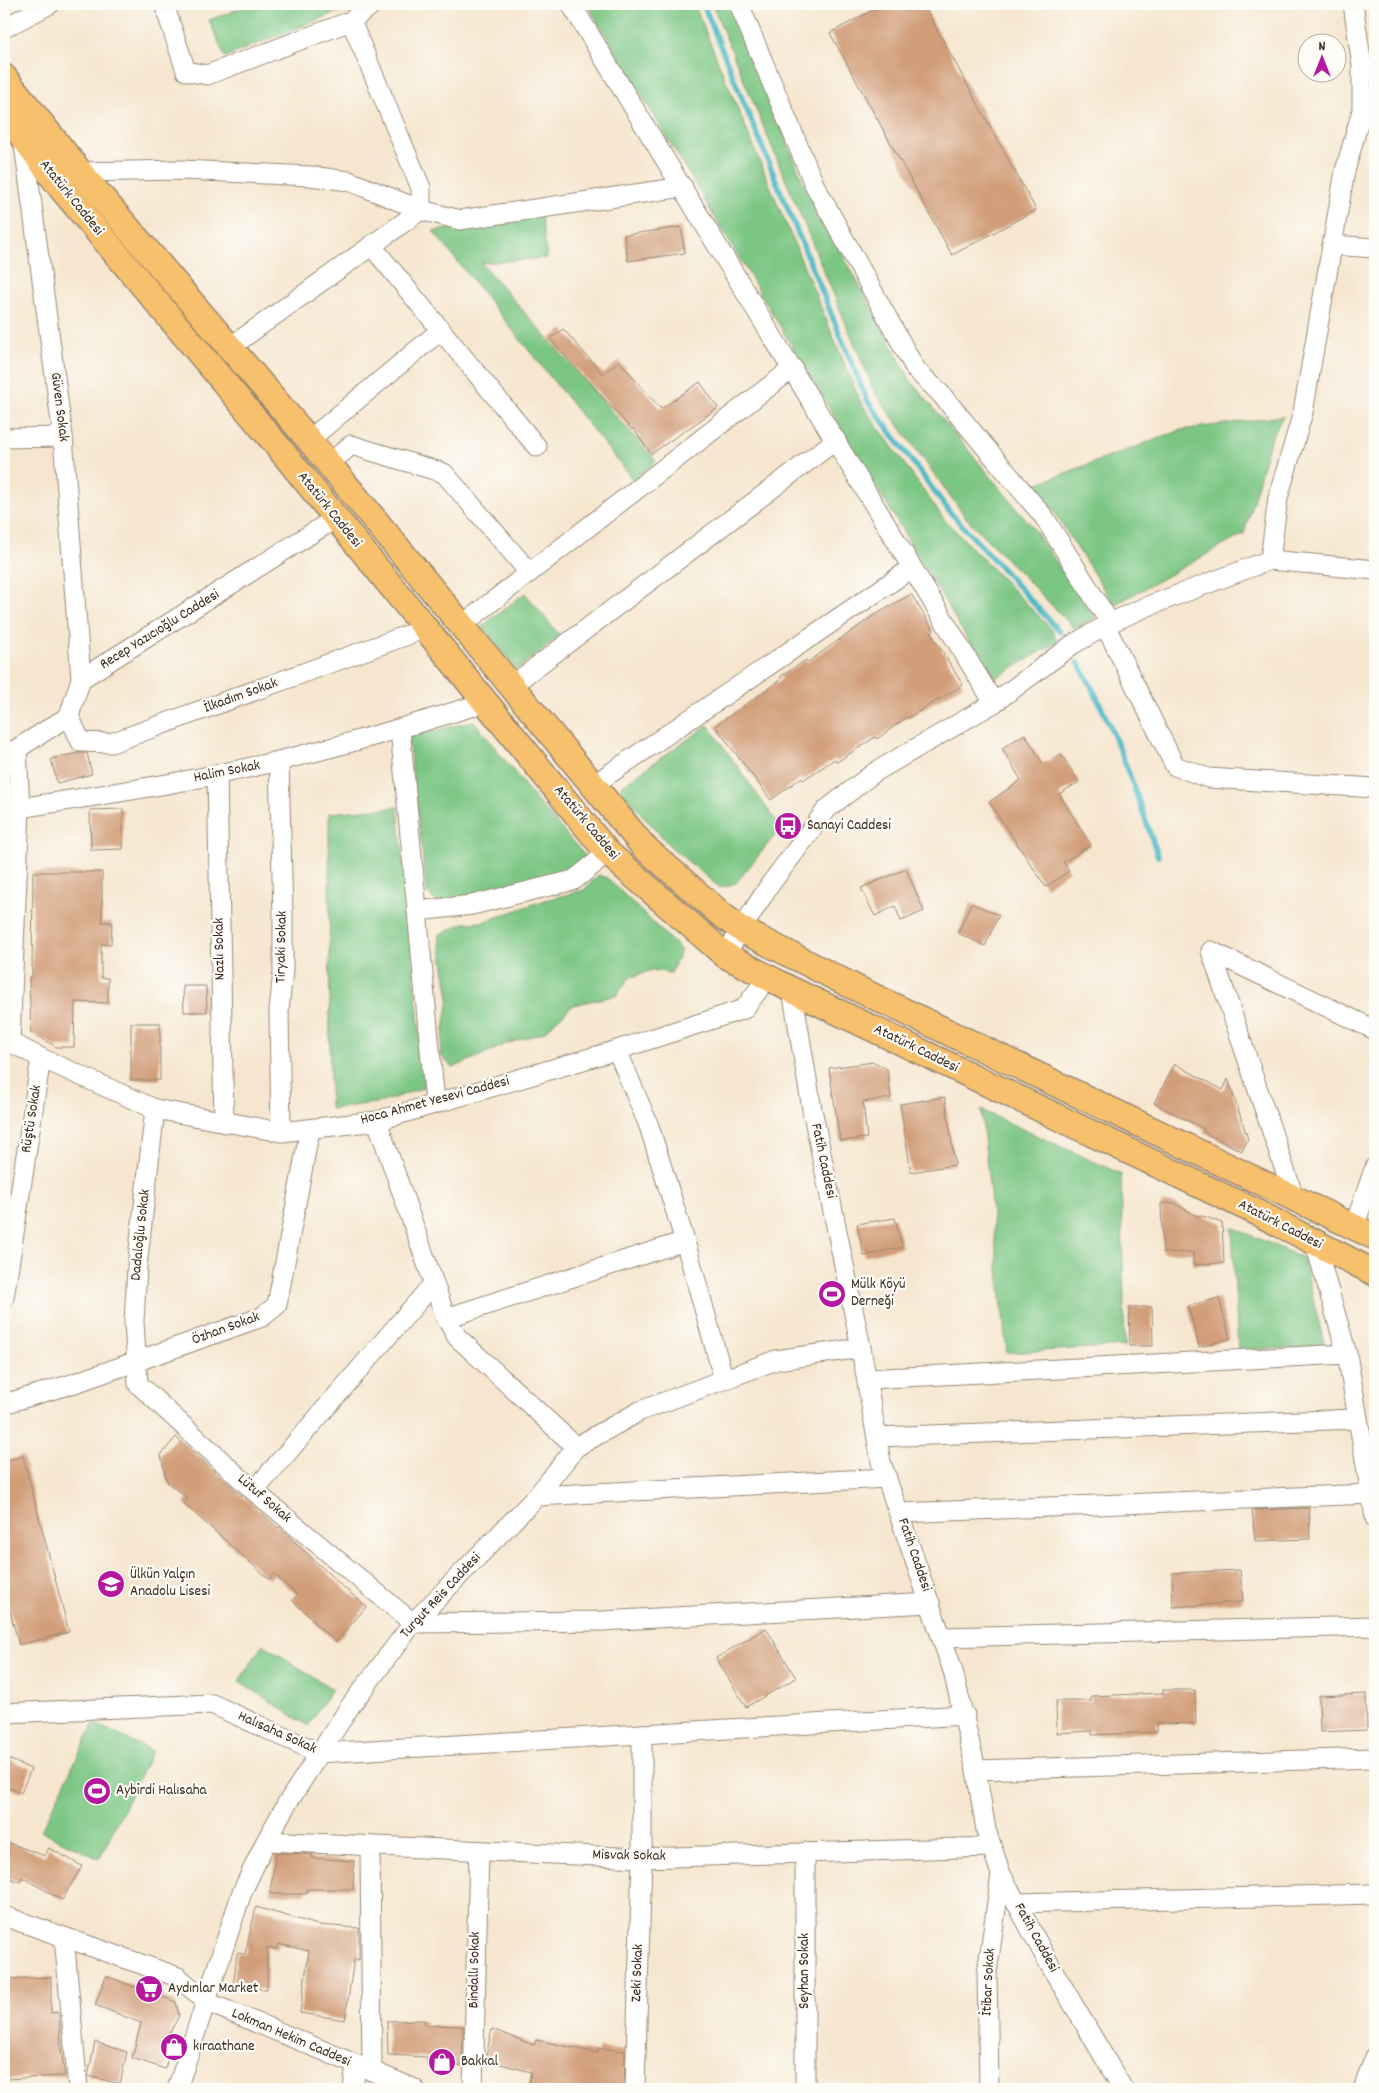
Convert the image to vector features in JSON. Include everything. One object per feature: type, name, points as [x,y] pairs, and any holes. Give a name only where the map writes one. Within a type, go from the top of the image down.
[{"type":"main road","points":[[4,77],[80,172],[309,440],[644,847],[723,916],[742,930],[854,987],[1365,1232]]},
{"type":"main road","name":"Atatürk Caddesi","points":[[4,116],[23,137],[67,196],[423,624],[608,853],[726,955],[792,990],[1247,1208],[1375,1273]]},
{"type":"street","points":[[4,28],[50,4]]},
{"type":"street","points":[[164,4],[186,71],[207,76],[350,21],[373,4]]},
{"type":"street","points":[[571,4],[994,703]]},
{"type":"street","points":[[739,4],[814,184],[916,370],[940,393],[1044,517],[1110,623]]},
{"type":"street","points":[[1270,560],[1278,498],[1303,412],[1345,171],[1362,110],[1362,66],[1353,4]]},
{"type":"street","points":[[350,21],[421,188],[421,210]]},
{"type":"street","name":"Güven Sokak","points":[[23,137],[63,437],[81,679]]},
{"type":"street","points":[[80,172],[181,170],[310,176],[348,181],[421,210],[460,220],[682,187]]},
{"type":"street","points":[[229,348],[421,210]]},
{"type":"street","points":[[372,246],[537,447]]},
{"type":"street","points":[[1332,246],[1375,248]]},
{"type":"street","points":[[309,440],[441,330]]},
{"type":"street","points":[[462,625],[793,368]]},
{"type":"street","points":[[4,438],[63,437]]},
{"type":"street","points":[[511,686],[836,440]]},
{"type":"street","points":[[328,464],[351,445],[444,473],[529,572]]},
{"type":"street","name":"Recep Yazıcıoğlu Caddesi","points":[[81,679],[336,518]]},
{"type":"street","points":[[726,955],[769,886],[827,809],[875,772],[994,703],[1072,645],[1110,623],[1143,608],[1270,560],[1375,570]]},
{"type":"street","points":[[594,785],[912,568]]},
{"type":"street","points":[[1110,623],[1107,629],[1175,766],[1208,778],[1375,788]]},
{"type":"street","name":"İlkadım Sokak","points":[[69,716],[81,742],[111,743],[413,633],[423,624]]},
{"type":"street","points":[[7,1040],[20,808],[10,753],[69,716],[81,679]]},
{"type":"street","name":"Halim Sokak","points":[[20,808],[217,775],[279,761],[400,729],[486,702]]},
{"type":"street","points":[[400,729],[435,1104]]},
{"type":"street","name":"Tiryaki Sokak","points":[[279,761],[283,915],[283,970],[279,1011],[281,1132]]},
{"type":"street","name":"Nazlı Sokak","points":[[217,775],[224,1122]]},
{"type":"street","points":[[417,912],[472,905],[574,880],[608,853]]},
{"type":"street","points":[[1294,1197],[1211,951],[1375,1030]]},
{"type":"street","name":"Hoca Ahmet Yesevi Caddesi","points":[[7,1040],[41,1058],[155,1109],[281,1132],[377,1120],[617,1050],[744,1009],[768,977]]},
{"type":"street","name":"Fatih Caddesi","points":[[792,990],[812,1109],[861,1348],[881,1462],[942,1637],[965,1715],[986,1830],[991,1847],[1001,1874],[1046,1960],[1123,2089]]},
{"type":"street","points":[[617,1050],[649,1126],[724,1380]]},
{"type":"street","name":"Rüştü Sokak","points":[[4,1298],[41,1058]]},
{"type":"street","name":"Dadaloğlu Sokak","points":[[137,1361],[134,1322],[137,1267],[155,1109]]},
{"type":"street","points":[[377,1120],[446,1318],[457,1337],[576,1447]]},
{"type":"street","name":"Özhan Sokak","points":[[4,1404],[75,1383],[262,1317],[277,1305],[310,1129]]},
{"type":"street","points":[[1365,1232],[1375,1167]]},
{"type":"street","points":[[446,1318],[684,1241]]},
{"type":"street","points":[[1315,1243],[1347,1354],[1357,1419],[1369,1451],[1371,1494],[1375,1518]]},
{"type":"street","points":[[254,1491],[434,1283]]},
{"type":"street","name":"Turgut Reis Caddesi","points":[[177,2089],[242,1892],[266,1841],[286,1804],[351,1705],[413,1623],[537,1496],[576,1447],[640,1411],[776,1360],[861,1348]]},
{"type":"street","points":[[867,1379],[1347,1354]]},
{"type":"street","name":"Lütuf Sokak","points":[[137,1361],[138,1384],[254,1491],[413,1623]]},
{"type":"street","points":[[877,1437],[1357,1419]]},
{"type":"street","points":[[537,1496],[887,1478]]},
{"type":"street","points":[[900,1513],[1371,1494]]},
{"type":"street","points":[[413,1623],[602,1621],[930,1603]]},
{"type":"street","points":[[942,1637],[1375,1626]]},
{"type":"street","name":"Halısaha Sokak","points":[[4,1713],[212,1704],[319,1753],[965,1715]]},
{"type":"street","name":"Zeki Sokak","points":[[635,2089],[642,1858],[642,1734]]},
{"type":"street","points":[[976,1770],[1375,1758]]},
{"type":"street","name":"Misvak Sokak","points":[[266,1841],[642,1858],[991,1847]]},
{"type":"street","points":[[353,2089],[364,2068],[370,1846]]},
{"type":"street","name":"Bindallı Sokak","points":[[473,2089],[479,1850]]},
{"type":"street","name":"Seyhan Sokak","points":[[804,1852],[805,2089]]},
{"type":"street","name":"İtibar Sokak","points":[[989,2089],[987,1973],[1001,1874]]},
{"type":"street","points":[[1016,1903],[1375,1894]]},
{"type":"street","name":"Lokman Hekim Caddesi","points":[[4,1916],[178,1977],[207,2002],[415,2089]]},
{"type":"street","points":[[64,1937],[78,2089]]},
{"type":"street","points":[[1368,2083],[1375,2057]]},
{"type":"green space","points":[[253,4],[350,4],[342,10],[225,57],[209,20]]},
{"type":"green space","points":[[587,4],[694,4],[861,403],[943,518],[1052,630],[1058,642],[992,680]]},
{"type":"green space","points":[[712,4],[731,4],[803,181],[911,381],[1030,524],[1095,618],[1075,629],[967,519],[875,393]]},
{"type":"green space","points":[[541,216],[547,258],[481,263],[656,461],[633,480],[433,231]]},
{"type":"green space","points":[[1283,416],[1270,440],[1244,534],[1114,605],[1036,484],[1181,430]]},
{"type":"green space","points":[[525,593],[560,636],[516,670],[482,626]]},
{"type":"green space","points":[[474,721],[536,800],[587,858],[572,873],[437,902],[427,893],[408,737]]},
{"type":"green space","points":[[708,725],[781,828],[736,883],[720,888],[671,847],[621,791],[621,786]]},
{"type":"green space","points":[[398,807],[425,1087],[382,1102],[330,1109],[329,813]]},
{"type":"green space","points":[[598,875],[607,878],[681,950],[671,973],[652,970],[629,978],[617,995],[573,1005],[544,1032],[506,1044],[453,1068],[440,1055],[449,998],[439,935],[463,923],[483,922],[545,900],[584,890]]},
{"type":"green space","points":[[981,1110],[1121,1174],[1125,1346],[1007,1353]]},
{"type":"green space","points":[[1232,1227],[1303,1258],[1325,1347],[1238,1350]]},
{"type":"green space","points":[[263,1644],[332,1689],[308,1726],[239,1681]]},
{"type":"green space","name":"Aybirdi Halısaha","points":[[94,1723],[152,1751],[99,1859],[41,1831]]},
{"type":"building","points":[[884,4],[923,4],[1036,210],[952,255],[830,33]]},
{"type":"building","points":[[681,227],[685,253],[628,261],[624,235]]},
{"type":"building","points":[[563,329],[603,374],[619,361],[661,409],[700,382],[718,408],[651,454],[633,428],[632,430],[550,339]]},
{"type":"building","points":[[911,594],[934,631],[931,633],[963,685],[907,717],[877,739],[875,737],[837,762],[835,759],[803,780],[801,778],[771,800],[715,726],[782,679],[780,677],[806,660],[808,662],[873,616]]},
{"type":"building","points":[[1025,734],[1043,764],[1061,754],[1079,782],[1059,794],[1091,845],[1063,862],[1069,871],[1046,887],[989,802],[1021,780],[1002,748]]},
{"type":"building","points":[[87,753],[92,774],[57,783],[51,759]]},
{"type":"building","points":[[123,809],[123,849],[91,850],[90,810]]},
{"type":"building","points":[[906,869],[924,911],[901,921],[895,906],[875,916],[861,888]]},
{"type":"building","points":[[33,872],[102,872],[102,922],[112,922],[111,944],[101,944],[101,978],[108,978],[108,1003],[75,1002],[74,1047],[57,1047],[31,1033],[29,977],[32,977]]},
{"type":"building","points":[[971,903],[999,915],[985,946],[958,933]]},
{"type":"building","points":[[183,986],[206,986],[207,1012],[184,1012]]},
{"type":"building","points":[[131,1023],[160,1023],[160,1080],[131,1080]]},
{"type":"building","points":[[874,1062],[887,1069],[891,1098],[863,1102],[867,1138],[840,1141],[829,1068]]},
{"type":"building","points":[[1175,1064],[1223,1090],[1228,1079],[1248,1139],[1242,1151],[1203,1132],[1204,1129],[1154,1103]]},
{"type":"building","points":[[945,1097],[955,1165],[911,1172],[900,1104]]},
{"type":"building","points":[[1161,1203],[1174,1203],[1197,1216],[1203,1216],[1222,1223],[1224,1263],[1193,1265],[1193,1252],[1163,1253]]},
{"type":"building","points":[[895,1218],[902,1247],[864,1256],[857,1224]]},
{"type":"building","points":[[1219,1298],[1230,1339],[1199,1347],[1188,1306]]},
{"type":"building","points":[[1129,1307],[1152,1307],[1153,1346],[1130,1346]]},
{"type":"building","points":[[176,1437],[279,1527],[344,1588],[367,1606],[336,1642],[292,1600],[297,1595],[274,1574],[269,1579],[184,1504],[188,1499],[167,1482],[161,1455]]},
{"type":"building","points":[[23,1456],[69,1632],[19,1645],[4,1589],[4,1461]]},
{"type":"building","points":[[1309,1508],[1310,1539],[1255,1541],[1252,1510]]},
{"type":"building","points":[[1240,1570],[1243,1602],[1173,1607],[1172,1573]]},
{"type":"building","points":[[766,1628],[796,1678],[746,1707],[716,1658]]},
{"type":"building","points":[[1163,1690],[1195,1690],[1196,1724],[1157,1723],[1157,1732],[1092,1735],[1092,1731],[1057,1733],[1056,1701],[1091,1701],[1091,1696],[1163,1693]]},
{"type":"building","points":[[1366,1694],[1367,1730],[1320,1732],[1319,1696]]},
{"type":"building","points":[[4,1757],[31,1769],[21,1793],[4,1786]]},
{"type":"building","points":[[4,1841],[45,1856],[49,1848],[82,1866],[62,1900],[22,1877],[20,1882],[4,1876]]},
{"type":"building","points":[[276,1853],[312,1854],[312,1858],[354,1861],[353,1889],[307,1889],[307,1894],[270,1894]]},
{"type":"building","points":[[256,1907],[318,1925],[359,1928],[359,1960],[354,1959],[345,2020],[300,2013],[309,1951],[278,1944],[277,1949],[267,1947],[267,1989],[233,1988],[237,1953],[245,1954]]},
{"type":"building","points":[[106,1976],[176,2002],[179,2016],[169,2034],[174,2035],[165,2069],[132,2058],[141,2023],[95,2005]]},
{"type":"building","points":[[51,1977],[51,2013],[59,2012],[65,2076],[4,2079],[4,1979]]},
{"type":"building","points":[[425,2020],[425,2025],[463,2026],[462,2066],[427,2065],[427,2057],[388,2055],[387,2021]]},
{"type":"building","points":[[492,2029],[534,2045],[536,2040],[598,2053],[598,2048],[625,2051],[624,2089],[528,2089],[531,2072],[485,2060]]},
{"type":"building","points":[[95,2042],[127,2052],[120,2084],[88,2076]]},
{"type":"waterway","points":[[703,4],[867,400],[948,510],[1060,632]]},
{"type":"waterway","points":[[1078,662],[1113,732],[1158,856]]},
{"type":"place","name":"Sanayi Caddesi","points":[[788,826]]},
{"type":"place","name":"Mülk Köyü Derneği","points":[[832,1294]]},
{"type":"place","name":"Ülkün Yalçın Anadolu Lisesi","points":[[111,1584]]},
{"type":"place","name":"Aybirdi Halısaha","points":[[97,1791]]},
{"type":"place","name":"Aydınlar Market","points":[[149,1989]]},
{"type":"place","name":"kıraathane","points":[[174,2047]]},
{"type":"place","name":"Bakkal","points":[[442,2062]]}]
